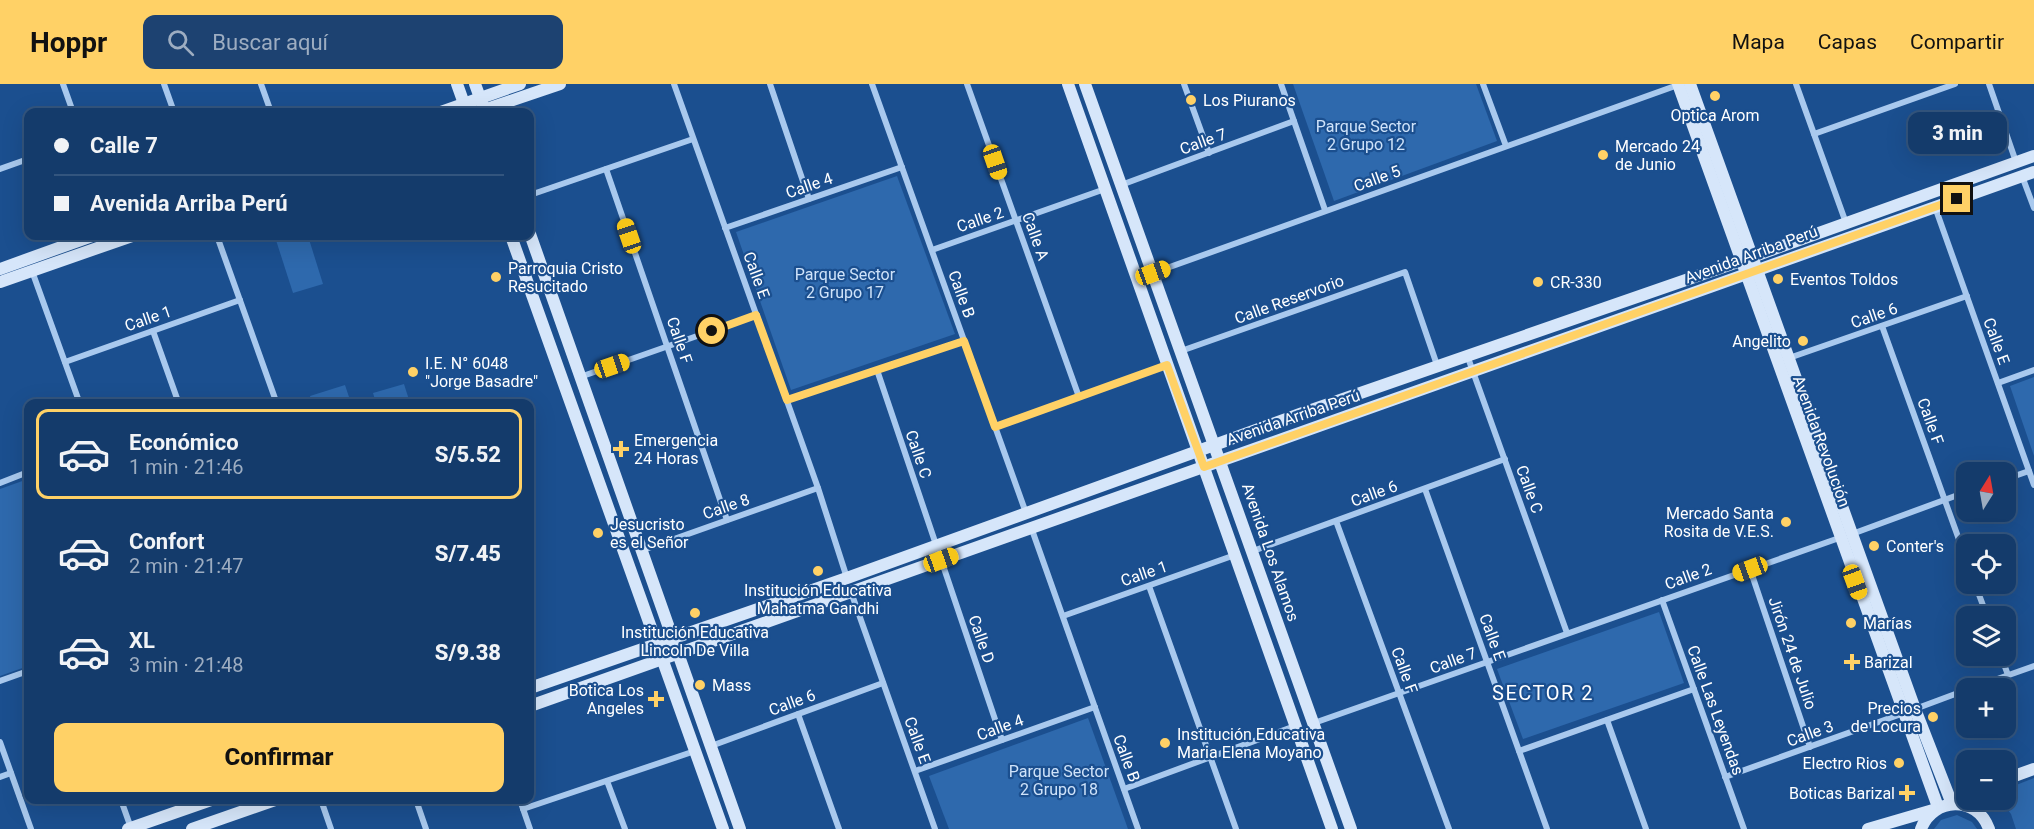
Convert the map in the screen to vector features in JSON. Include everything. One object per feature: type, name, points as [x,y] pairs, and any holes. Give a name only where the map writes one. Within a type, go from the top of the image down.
[{"type":"street","points":[[63,84],[72,108]]},
{"type":"street","points":[[164,84],[173,108]]},
{"type":"street","points":[[261,84],[270,108]]},
{"type":"street","points":[[457,84],[466,108],[482,108],[560,84]]},
{"type":"street","points":[[475,84],[482,108]]},
{"type":"street","points":[[482,108],[520,84]]},
{"type":"street","name":"Calle E","points":[[674,84],[818,488],[847,578]]},
{"type":"street","points":[[770,84],[810,199]]},
{"type":"street","name":"Calle B","points":[[872,84],[1026,513]]},
{"type":"street","name":"Calle A","points":[[967,84],[1079,397]]},
{"type":"street","points":[[1068,84],[1332,829]]},
{"type":"street","name":"Avenida Los Alamos","points":[[1085,84],[1351,829]]},
{"type":"street","points":[[1184,84],[1209,153]]},
{"type":"street","points":[[1281,84],[1325,210]]},
{"type":"street","points":[[1484,84],[1506,146]]},
{"type":"street","name":"Calle 5","points":[[1153,273],[1682,84]]},
{"type":"street","name":"Avenida Revolución","points":[[1682,84],[1751,272],[1839,538],[1910,711],[1956,795]]},
{"type":"street","points":[[1796,84],[1846,223]]},
{"type":"street","points":[[1814,134],[1955,84]]},
{"type":"street","points":[[1989,84],[2016,162]]},
{"type":"street","name":"Calle 7","points":[[1121,185],[1294,121]]},
{"type":"street","points":[[534,194],[693,139]]},
{"type":"street","name":"Avenida Arriba Perú","points":[[534,687],[847,578],[1437,365],[1746,259],[2034,156]]},
{"type":"street","points":[[0,169],[24,160]]},
{"type":"street","name":"Calle 4","points":[[725,228],[902,167]]},
{"type":"street","name":"Calle F","points":[[606,169],[727,520]]},
{"type":"street","points":[[2028,174],[2034,208]]},
{"type":"street","name":"Avenida Arriba Perú","points":[[534,705],[2028,174]]},
{"type":"street","name":"Calle 2","points":[[932,250],[1105,189]]},
{"type":"street","name":"Calle E","points":[[1935,206],[2034,484]]},
{"type":"street","points":[[0,268],[80,240]]},
{"type":"street","points":[[0,282],[121,240]]},
{"type":"street","points":[[218,240],[274,399]]},
{"type":"street","points":[[513,240],[723,829]]},
{"type":"street","points":[[532,240],[740,829]]},
{"type":"street","points":[[32,271],[78,399]]},
{"type":"street","name":"Calle Reservorio","points":[[1181,351],[1405,272],[1437,365]]},
{"type":"street","name":"Avenida Revolución","points":[[1751,272],[1789,358],[1852,534],[1910,711],[1936,809]]},
{"type":"street","name":"Calle 6","points":[[1789,358],[1967,296]]},
{"type":"street","name":"Calle 1","points":[[65,362],[240,300]]},
{"type":"street","points":[[580,377],[756,315]]},
{"type":"street","name":"Calle F","points":[[1882,326],[1957,534]]},
{"type":"street","points":[[153,331],[177,399]]},
{"type":"street","points":[[787,400],[964,341]]},
{"type":"street","name":"Calle C","points":[[1467,355],[1567,633]]},
{"type":"street","points":[[995,427],[1167,365]]},
{"type":"street","name":"Calle C","points":[[877,370],[936,546]]},
{"type":"street","points":[[1998,383],[2034,370]]},
{"type":"street","name":"Calle 6","points":[[1252,551],[1504,459]]},
{"type":"street","points":[[2016,476],[2029,471]]},
{"type":"street","points":[[1,480],[24,473]]},
{"type":"street","name":"Calle 8","points":[[643,550],[818,488]]},
{"type":"street","name":"Calle E","points":[[1425,489],[1547,829]]},
{"type":"street","points":[[1852,534],[1956,496]]},
{"type":"street","name":"Calle F","points":[[1336,521],[1449,829]]},
{"type":"street","name":"Calle B","points":[[1031,527],[1138,829]]},
{"type":"street","name":"Calle 2","points":[[1567,633],[1852,534]]},
{"type":"street","name":"Calle D","points":[[936,546],[1002,740]]},
{"type":"street","name":"Calle 1","points":[[1063,616],[1235,555]]},
{"type":"street","name":"Jirón 24 de Julio","points":[[1750,569],[1810,747]]},
{"type":"street","points":[[1149,586],[1236,829]]},
{"type":"street","name":"Calle E","points":[[851,592],[935,829]]},
{"type":"street","name":"Calle Las Leyendas","points":[[1662,600],[1744,829]]},
{"type":"street","name":"Calle 7","points":[[1313,723],[1567,633]]},
{"type":"street","points":[[2005,666],[2008,675]]},
{"type":"street","points":[[2000,678],[2034,666]]},
{"type":"street","points":[[0,681],[24,672]]},
{"type":"street","name":"Calle 6","points":[[711,746],[883,683]]},
{"type":"street","points":[[1519,751],[1694,689]]},
{"type":"street","points":[[1910,711],[1956,694]]},
{"type":"street","name":"Calle 4","points":[[915,771],[1095,707]]},
{"type":"street","name":"Calle 3","points":[[1725,777],[1910,711]]},
{"type":"street","points":[[798,714],[838,829]]},
{"type":"street","points":[[1607,720],[1646,829]]},
{"type":"street","points":[[1124,789],[1211,759],[1295,726]]},
{"type":"street","points":[[0,742],[31,829]]},
{"type":"street","points":[[523,809],[696,751]]},
{"type":"street","points":[[2016,775],[2034,769]]},
{"type":"street","points":[[0,777],[11,773]]},
{"type":"street","points":[[607,781],[625,829]]},
{"type":"street","points":[[1868,829],[1956,803]]},
{"type":"street","points":[[122,804],[130,829],[200,804]]},
{"type":"street","points":[[192,829],[264,804]]},
{"type":"street","points":[[322,804],[331,829]]},
{"type":"street","points":[[417,804],[426,829]]},
{"type":"street","points":[[521,804],[530,829]]},
{"type":"street","points":[[1921,829],[1936,809]]},
{"type":"street","points":[[1974,810],[1979,813],[1989,829]]},
{"type":"green space","name":"Parque Sector 2 Grupo 12","points":[[1293,84],[1476,84],[1497,141],[1334,201]]},
{"type":"green space","name":"Parque Sector 2 Grupo 17","points":[[897,176],[955,334],[791,390],[736,232]]},
{"type":"green space","points":[[276,240],[309,240],[323,284],[293,293]]},
{"type":"green space","points":[[2034,377],[2034,456],[2010,386]]},
{"type":"green space","points":[[404,384],[409,399],[375,399],[373,393]]},
{"type":"green space","points":[[345,385],[350,399],[311,399],[310,396]]},
{"type":"green space","points":[[24,480],[24,667],[0,676],[0,489]]},
{"type":"green space","points":[[1659,612],[1684,683],[1523,739],[1497,669]]},
{"type":"green space","name":"Parque Sector 2 Grupo 18","points":[[1088,718],[1128,829],[949,829],[929,776]]},
{"type":"green space","points":[[2034,778],[2034,829],[2016,829],[2008,810],[2016,810],[2016,785]]},
{"type":"green space","points":[[1957,815],[1972,822],[1977,829],[1934,829],[1941,820]]},
{"type":"place","name":"Optica Arom","points":[[1715,96]]},
{"type":"place","name":"Los Piuranos","points":[[1191,100]]},
{"type":"place","name":"Mercado 24 de Junio","points":[[1603,155]]},
{"type":"place","name":"Parroquia Cristo Resucitado","points":[[496,277]]},
{"type":"place","name":"Eventos Toldos","points":[[1778,279]]},
{"type":"place","name":"CR-330","points":[[1538,282]]},
{"type":"place","name":"Angelito","points":[[1803,341]]},
{"type":"place","name":"I.E. N° 6048 \"Jorge Basadre\"","points":[[413,372]]},
{"type":"place","name":"Emergencia 24 Horas","points":[[621,449]]},
{"type":"place","name":"Mercado Santa Rosita de V.E.S.","points":[[1786,522]]},
{"type":"place","name":"Jesucristo es el Señor","points":[[598,533]]},
{"type":"place","name":"Conter's","points":[[1874,546]]},
{"type":"place","name":"Institución Educativa Mahatma Gandhi","points":[[818,571]]},
{"type":"place","name":"Institución Educativa Lincoln De Villa","points":[[695,613]]},
{"type":"place","name":"Marías","points":[[1851,623]]},
{"type":"place","name":"Barizal","points":[[1852,662]]},
{"type":"place","name":"Mass","points":[[700,685]]},
{"type":"place","name":"Botica Los Angeles","points":[[656,699]]},
{"type":"place","name":"Precios de Locura","points":[[1933,717]]},
{"type":"place","name":"Institución Educativa Maria Elena Moyano","points":[[1165,743]]},
{"type":"place","name":"Electro Rios","points":[[1899,763]]},
{"type":"place","name":"Boticas Barizal","points":[[1907,793]]},
{"type":"district","name":"SECTOR 2","points":[[1543,693]]},
{"type":"route","points":[[712,331],[756,315],[787,400],[964,341],[995,427],[1167,365],[1204,467],[1957,199]]}]
